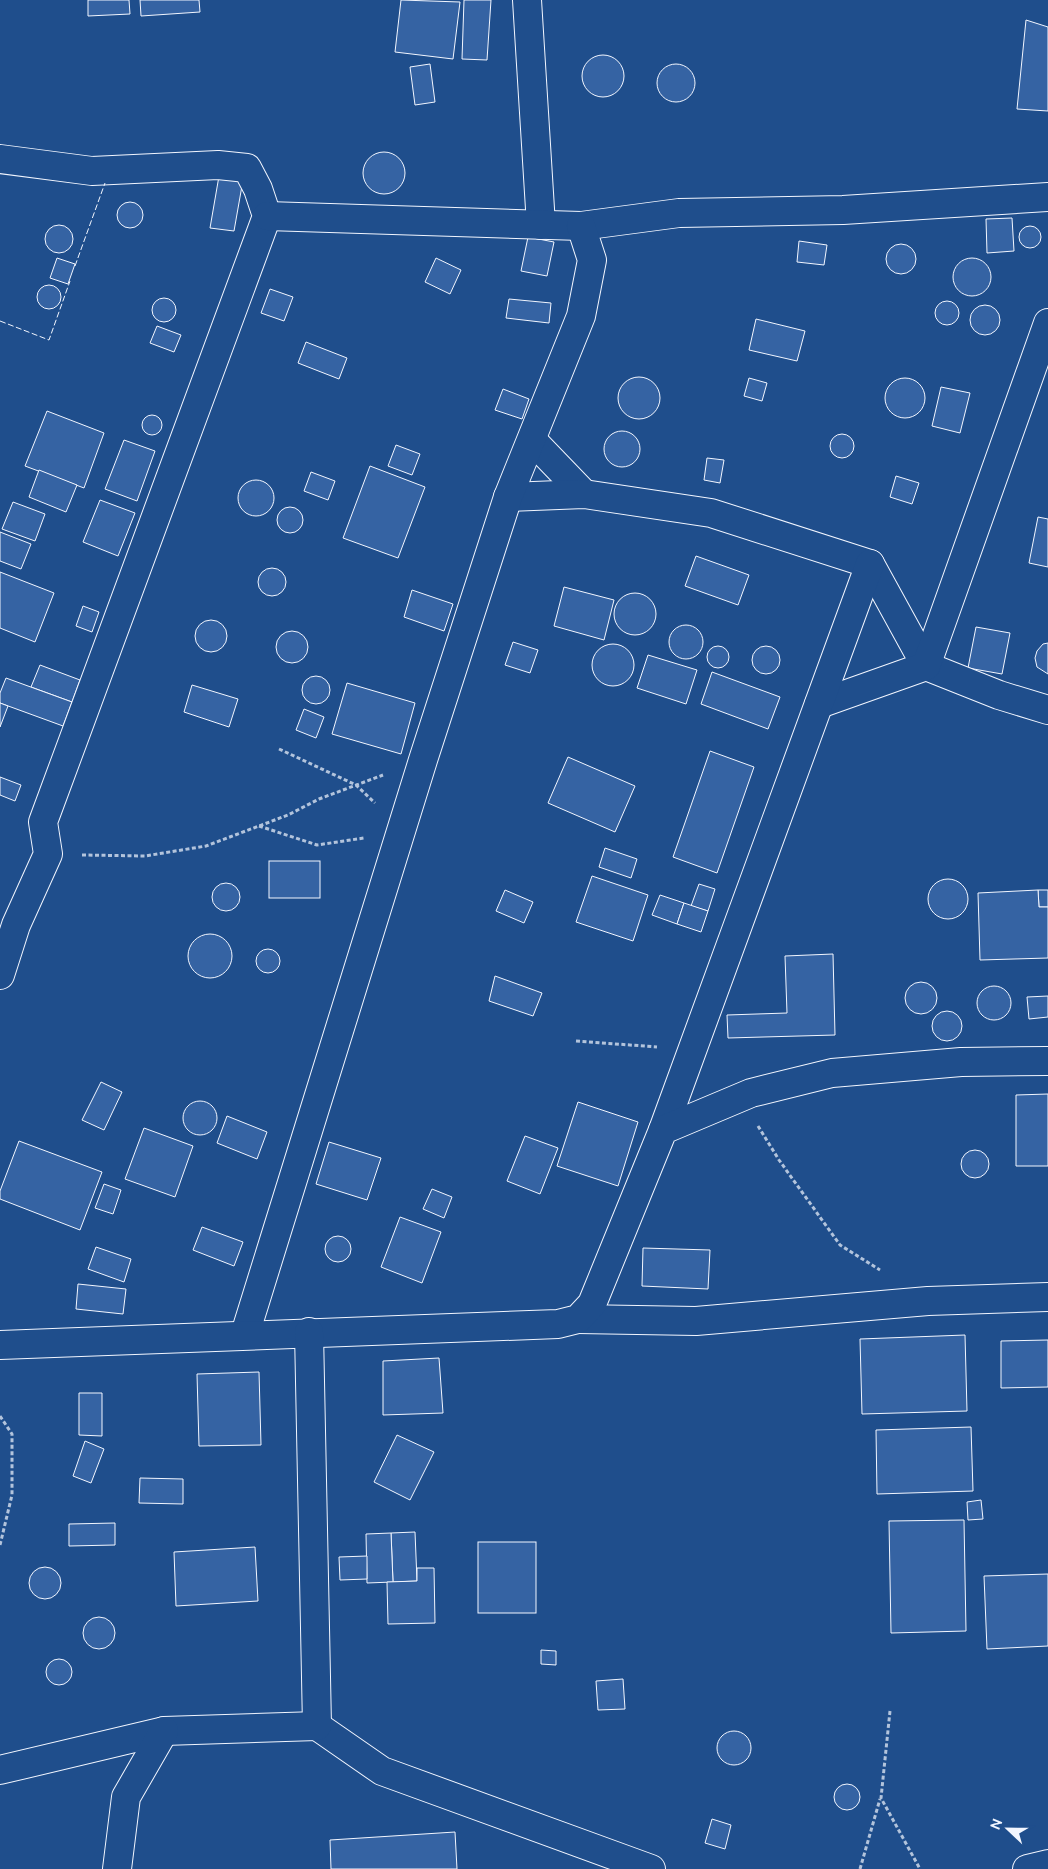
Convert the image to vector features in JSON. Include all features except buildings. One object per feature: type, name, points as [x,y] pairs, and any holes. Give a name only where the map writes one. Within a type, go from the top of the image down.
[{"type":"street","points":[[526,0],[541,225]]},
{"type":"street","points":[[0,159],[92,171],[218,165],[247,168],[258,189],[267,216],[43,822],[48,854],[16,925],[0,975]]},
{"type":"street","points":[[267,216],[581,226],[679,213],[843,210],[1048,197]]},
{"type":"street","points":[[245,1334],[423,760],[508,497],[581,316],[592,260],[581,226]]},
{"type":"street","points":[[926,666],[1048,323]]},
{"type":"street","points":[[532,440],[584,494]]},
{"type":"street","points":[[508,497],[584,494],[711,513],[870,564],[926,666],[999,695],[1048,710]]},
{"type":"street","points":[[578,1319],[592,1304],[663,1130],[870,564]]},
{"type":"street","points":[[818,704],[926,666]]},
{"type":"street","points":[[663,1130],[740,1097],[832,1073],[961,1062],[1048,1061]]},
{"type":"street","points":[[0,1345],[245,1334],[558,1324],[578,1319],[696,1321],[928,1301],[1048,1297]]},
{"type":"street","points":[[309,1332],[317,1726]]},
{"type":"street","points":[[0,1770],[164,1731],[317,1726],[382,1771],[651,1869]]},
{"type":"street","points":[[118,1869],[126,1797],[164,1731]]},
{"type":"street","points":[[1027,1869],[1048,1864]]},
{"type":"path","points":[[279,749],[356,785],[402,829]]},
{"type":"path","points":[[48,854],[145,856],[206,846],[423,760]]},
{"type":"path","points":[[258,826],[317,845],[402,829]]},
{"type":"path","points":[[576,1041],[692,1050]]},
{"type":"path","points":[[740,1097],[778,1160],[840,1245],[928,1301]]},
{"type":"path","points":[[0,1416],[12,1434],[12,1495],[0,1545]]},
{"type":"path","points":[[860,1869],[880,1798],[890,1711]]},
{"type":"path","points":[[880,1798],[920,1869]]},
{"type":"fence","points":[[75,266],[105,183]]},
{"type":"fence","points":[[0,321],[49,340],[70,281]]}]
